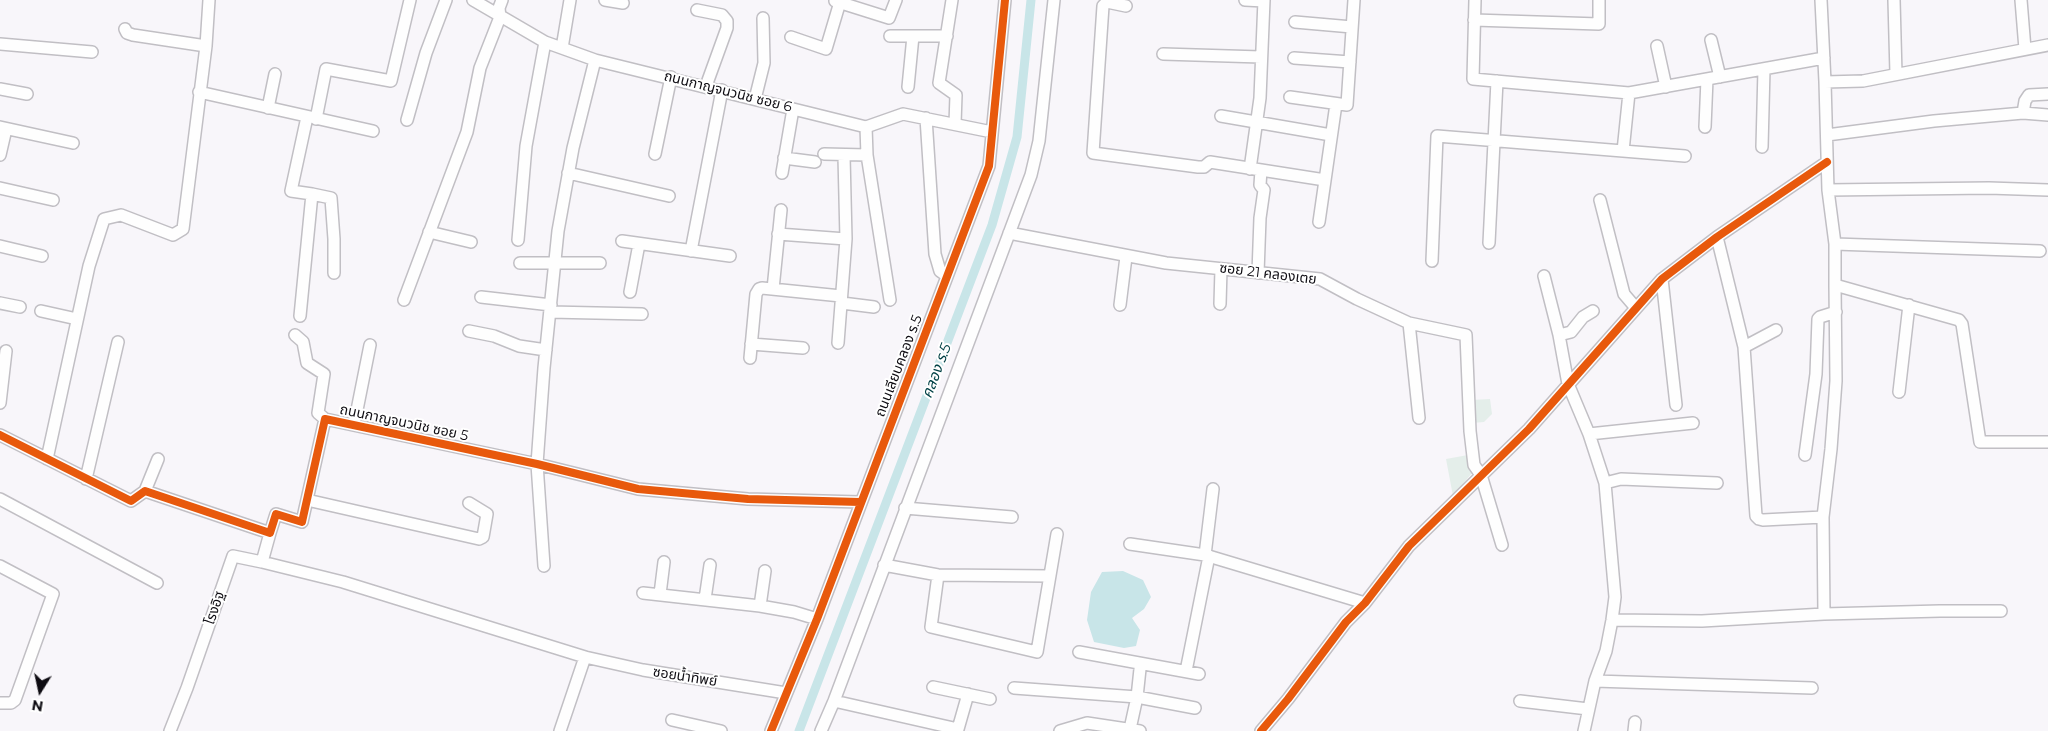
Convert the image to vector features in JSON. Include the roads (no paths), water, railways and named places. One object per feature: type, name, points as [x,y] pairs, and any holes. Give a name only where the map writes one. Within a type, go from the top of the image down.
[{"type":"street","points":[[47,459],[89,266],[104,219],[122,215],[173,235],[183,229],[206,46],[209,0]]},
{"type":"street","points":[[334,273],[331,198],[291,191],[326,69],[391,81],[410,0]]},
{"type":"street","points":[[407,120],[426,52],[446,0]]},
{"type":"street","name":"ถนนกาญจนวนิช ซอย 6","points":[[473,0],[545,42],[595,60],[671,77],[866,127]]},
{"type":"street","points":[[404,300],[467,132],[480,68],[500,17],[499,8],[502,0]]},
{"type":"street","points":[[562,48],[570,0]]},
{"type":"street","points":[[605,0],[624,3]]},
{"type":"street","points":[[791,37],[826,49],[837,1],[889,18],[896,0]]},
{"type":"street","points":[[952,0],[939,83],[956,94],[955,124]]},
{"type":"street","name":"ถนนเลียบคลอง ร.5","points":[[771,731],[817,619],[989,166],[1005,0]]},
{"type":"street","points":[[821,731],[834,701],[1031,175],[1039,141],[1054,0]]},
{"type":"street","points":[[1245,0],[1264,1],[1260,98],[1256,122],[1256,170],[1260,185],[1264,190],[1260,218],[1258,273]]},
{"type":"street","points":[[1290,97],[1347,105],[1354,0]]},
{"type":"street","points":[[1475,0],[1473,79],[1629,93],[1824,58]]},
{"type":"street","points":[[1474,20],[1599,24],[1600,0]]},
{"type":"street","points":[[1821,0],[1828,190],[1834,244],[1836,312],[1836,381],[1824,517],[1824,614]]},
{"type":"street","points":[[1894,0],[1896,74]]},
{"type":"street","points":[[2021,0],[2025,49]]},
{"type":"street","points":[[1126,6],[1107,2],[1103,6],[1093,153],[1198,166],[1204,166],[1210,162],[1325,180]]},
{"type":"street","points":[[697,10],[722,15],[726,21],[727,28],[706,86]]},
{"type":"street","points":[[755,99],[764,63],[763,18]]},
{"type":"street","points":[[1295,22],[1352,28]]},
{"type":"street","points":[[125,29],[127,33],[133,35],[206,46]]},
{"type":"street","points":[[890,36],[946,36]]},
{"type":"street","points":[[908,87],[913,36]]},
{"type":"street","points":[[1711,40],[1720,77]]},
{"type":"street","points":[[518,240],[526,146],[545,42]]},
{"type":"street","points":[[0,44],[92,52]]},
{"type":"street","points":[[1825,82],[1863,81],[2048,45]]},
{"type":"street","points":[[1657,46],[1666,87]]},
{"type":"street","points":[[1163,54],[1261,57]]},
{"type":"street","points":[[1294,58],[1350,62]]},
{"type":"street","points":[[544,566],[537,464],[546,350],[555,264],[568,173],[595,60]]},
{"type":"street","points":[[1762,147],[1764,69]]},
{"type":"street","points":[[268,108],[275,74]]},
{"type":"street","points":[[655,154],[671,77]]},
{"type":"street","points":[[1705,127],[1707,79]]},
{"type":"street","points":[[1489,243],[1497,81]]},
{"type":"street","points":[[0,89],[27,94]]},
{"type":"street","points":[[691,251],[722,90]]},
{"type":"street","points":[[199,92],[373,131]]},
{"type":"street","points":[[1623,151],[1629,93]]},
{"type":"street","points":[[2023,113],[2025,101],[2029,95],[2048,94]]},
{"type":"street","points":[[1319,222],[1336,104]]},
{"type":"street","points":[[782,173],[793,109]]},
{"type":"street","points":[[1827,135],[1934,121],[2023,113],[2048,115]]},
{"type":"street","points":[[890,300],[867,155],[866,127],[903,114],[992,132]]},
{"type":"street","points":[[1221,116],[1331,135]]},
{"type":"street","points":[[926,118],[935,254],[940,271],[946,276]]},
{"type":"street","points":[[0,155],[3,128],[73,143]]},
{"type":"street","points":[[1432,261],[1438,136],[1685,156]]},
{"type":"street","points":[[824,154],[844,156],[867,155]]},
{"type":"street","points":[[838,343],[846,238],[844,156]]},
{"type":"street","points":[[784,158],[815,162]]},
{"type":"street","points":[[1261,731],[1288,699],[1346,622],[1365,603],[1409,546],[1529,429],[1662,279],[1717,237],[1827,162]]},
{"type":"street","points":[[568,173],[669,196]]},
{"type":"street","points":[[0,188],[53,200]]},
{"type":"street","points":[[1828,190],[1989,188],[2048,190]]},
{"type":"street","points":[[300,316],[312,194]]},
{"type":"street","points":[[1600,200],[1624,294],[1636,308]]},
{"type":"street","points":[[773,289],[780,210]]},
{"type":"street","points":[[429,232],[471,242]]},
{"type":"street","name":"ซอย 21 คลองเตย","points":[[1009,233],[1126,257],[1320,279],[1357,299],[1409,323],[1466,335],[1470,431],[1474,465],[1481,475]]},
{"type":"street","points":[[778,234],[846,238]]},
{"type":"street","points":[[1717,237],[1744,347],[1756,516],[1763,520],[1824,517]]},
{"type":"street","points":[[622,241],[730,256]]},
{"type":"street","points":[[630,292],[639,244]]},
{"type":"street","points":[[1834,244],[2040,251]]},
{"type":"street","points":[[0,246],[42,256]]},
{"type":"street","points":[[1120,304],[1126,257]]},
{"type":"street","points":[[520,264],[600,263]]},
{"type":"street","points":[[1220,304],[1221,269]]},
{"type":"street","points":[[1544,276],[1559,335],[1568,384],[1589,434],[1605,483],[1615,598],[1606,651],[1595,681],[1584,731]]},
{"type":"street","points":[[1662,279],[1676,405]]},
{"type":"street","points":[[1835,284],[1956,317],[1962,324],[1980,442],[2048,442]]},
{"type":"street","points":[[750,358],[756,294],[762,288],[874,307]]},
{"type":"street","points":[[481,296],[551,308],[642,314]]},
{"type":"street","points":[[0,303],[20,307]]},
{"type":"street","points":[[1899,392],[1909,305]]},
{"type":"street","points":[[41,311],[77,319]]},
{"type":"street","points":[[1559,335],[1571,332],[1584,317],[1594,311]]},
{"type":"street","points":[[1806,455],[1816,374],[1818,319],[1836,312]]},
{"type":"street","points":[[1409,323],[1419,418]]},
{"type":"street","points":[[1744,347],[1776,330]]},
{"type":"street","points":[[469,331],[494,336],[519,346],[546,350]]},
{"type":"street","points":[[294,335],[303,342],[307,364],[324,374],[318,413],[325,419]]},
{"type":"street","points":[[86,479],[118,342]]},
{"type":"street","points":[[752,344],[803,348]]},
{"type":"street","points":[[354,425],[370,345]]},
{"type":"street","points":[[0,402],[6,350]]},
{"type":"street","name":"ถนนกาญจนวนิช ซอย 5","points":[[270,533],[276,514],[302,522],[325,419],[537,464],[638,489],[748,499],[860,502]]},
{"type":"street","points":[[1589,434],[1693,423]]},
{"type":"street","points":[[0,435],[131,501],[145,491],[158,459]]},
{"type":"street","points":[[1481,475],[1502,545]]},
{"type":"street","points":[[1605,483],[1621,479],[1717,483]]},
{"type":"street","points":[[1186,671],[1207,555],[1213,490]]},
{"type":"street","points":[[145,491],[270,533],[262,562]]},
{"type":"street","points":[[0,499],[157,583]]},
{"type":"street","points":[[307,500],[481,539],[487,514],[469,503]]},
{"type":"street","points":[[905,508],[1012,517]]},
{"type":"street","points":[[938,576],[931,627],[1037,652],[1057,534]]},
{"type":"street","points":[[1130,544],[1207,555],[1365,603]]},
{"type":"street","name":"โรงอิฐ","points":[[170,731],[233,556],[262,562]]},
{"type":"street","name":"ซอยน้ำทิพย์","points":[[262,562],[343,582],[585,657],[643,670],[786,693]]},
{"type":"street","points":[[660,594],[664,562]]},
{"type":"street","points":[[705,599],[710,565]]},
{"type":"street","points":[[884,565],[938,576],[1050,576]]},
{"type":"street","points":[[0,566],[53,594],[15,700],[11,703],[0,703]]},
{"type":"street","points":[[760,606],[765,571]]},
{"type":"street","points":[[643,593],[760,606],[794,612],[817,619]]},
{"type":"street","points":[[1612,620],[1702,621],[1824,614],[1940,611],[2001,612]]},
{"type":"street","points":[[1080,652],[1199,674]]},
{"type":"street","points":[[560,731],[585,657]]},
{"type":"street","points":[[1060,731],[1087,723],[1135,730],[1140,669]]},
{"type":"street","points":[[1595,681],[1812,688]]},
{"type":"street","points":[[933,687],[990,699]]},
{"type":"street","points":[[1014,688],[1137,697],[1196,708]]},
{"type":"street","points":[[834,701],[958,728],[968,694]]},
{"type":"street","points":[[1520,701],[1588,710]]},
{"type":"street","points":[[672,720],[720,731]]},
{"type":"water","points":[[1123,571],[1143,580],[1151,597],[1144,609],[1132,618],[1140,630],[1136,646],[1124,648],[1094,642],[1087,620],[1091,592],[1102,572]]},
{"type":"waterway","name":"คลอง ร.5","points":[[799,731],[992,225],[1017,137],[1031,0]]}]
